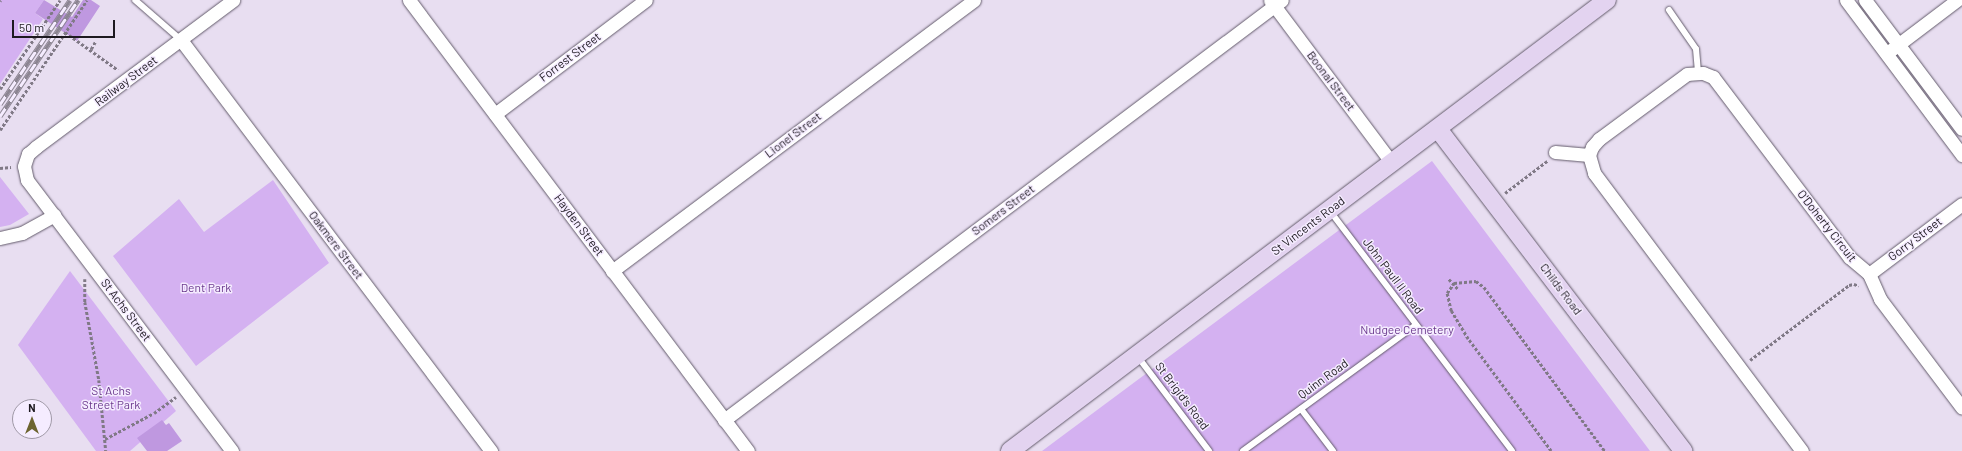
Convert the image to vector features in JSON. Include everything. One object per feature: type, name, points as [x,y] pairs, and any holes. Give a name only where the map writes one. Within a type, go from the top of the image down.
[{"type":"main road","name":"St Vincents Road","points":[[1010,451],[1607,0]]},
{"type":"main road","name":"Childs Road","points":[[1438,128],[1683,451]]},
{"type":"street","name":"Railway Street","points":[[24,166],[31,151],[128,80],[233,0]]},
{"type":"street","name":"Hayden Street","points":[[409,0],[748,451]]},
{"type":"street","name":"Forrest Street","points":[[495,114],[646,0]]},
{"type":"street","name":"Lionel Street","points":[[612,271],[974,0]]},
{"type":"street","points":[[1846,0],[1962,155]]},
{"type":"street","points":[[1865,0],[1962,129]]},
{"type":"street","points":[[1886,53],[1957,0]]},
{"type":"street","name":"Boonal Street","points":[[1275,2],[1392,163]]},
{"type":"street","name":"Somers Street","points":[[724,420],[1275,2]]},
{"type":"street","name":"Oakmere Street","points":[[181,40],[491,451]]},
{"type":"street","points":[[1698,72],[1682,77],[1599,139],[1592,146],[1589,155],[1594,173],[1802,451]]},
{"type":"street","name":"O'Doherty Circuit","points":[[1698,72],[1708,74],[1717,81],[1849,257],[1871,278],[1880,299],[1962,408]]},
{"type":"street","points":[[1555,152],[1589,155]]},
{"type":"street","name":"St Achs Street","points":[[24,166],[27,180],[232,451]]},
{"type":"street","name":"Gorry Street","points":[[1871,278],[1962,204]]},
{"type":"street","points":[[0,238],[22,233],[54,216]]},
{"type":"lane","points":[[135,0],[181,40]]},
{"type":"lane","points":[[1669,10],[1696,49],[1698,72]]},
{"type":"lane","name":"John Paull II Road","points":[[1329,210],[1512,451]]},
{"type":"lane","name":"Quinn Road","points":[[1243,451],[1416,325]]},
{"type":"lane","name":"St Brigid's Road","points":[[1137,355],[1209,451]]},
{"type":"lane","points":[[1301,408],[1334,451]]},
{"type":"path","points":[[0,89],[60,0]]},
{"type":"path","points":[[0,130],[87,0]]},
{"type":"path","points":[[65,32],[91,49],[128,80]]},
{"type":"path","points":[[91,49],[95,42]]},
{"type":"path","points":[[1494,201],[1555,152]]},
{"type":"path","points":[[84,272],[85,302],[99,380],[106,451]]},
{"type":"path","points":[[1740,368],[1850,285],[1854,284],[1863,287],[1871,278]]},
{"type":"path","points":[[1449,279],[1454,283],[1458,290]]},
{"type":"path","points":[[1551,451],[1468,339],[1451,311],[1447,293],[1454,283],[1476,281],[1484,286],[1605,451]]},
{"type":"path","points":[[105,439],[154,413],[186,390]]},
{"type":"green space","points":[[0,0],[44,0],[35,13],[43,19],[0,84]]},
{"type":"green space","name":"Nudgee Cemetery","points":[[1432,161],[1650,451],[1042,451]]},
{"type":"green space","points":[[0,177],[29,214],[10,225],[0,227]]},
{"type":"green space","name":"Dent Park","points":[[273,180],[329,263],[196,366],[113,256],[179,199],[204,232]]},
{"type":"green space","name":"St Achs Street Park","points":[[70,271],[176,411],[130,451],[96,451],[18,345]]},
{"type":"building","points":[[44,0],[72,17],[83,0],[91,0],[100,6],[77,41],[35,13]]},
{"type":"building","points":[[162,420],[166,425],[169,423],[182,441],[167,451],[147,451],[137,438]]},
{"type":"railway","points":[[0,104],[70,0]]},
{"type":"railway","points":[[0,116],[78,0]]}]
